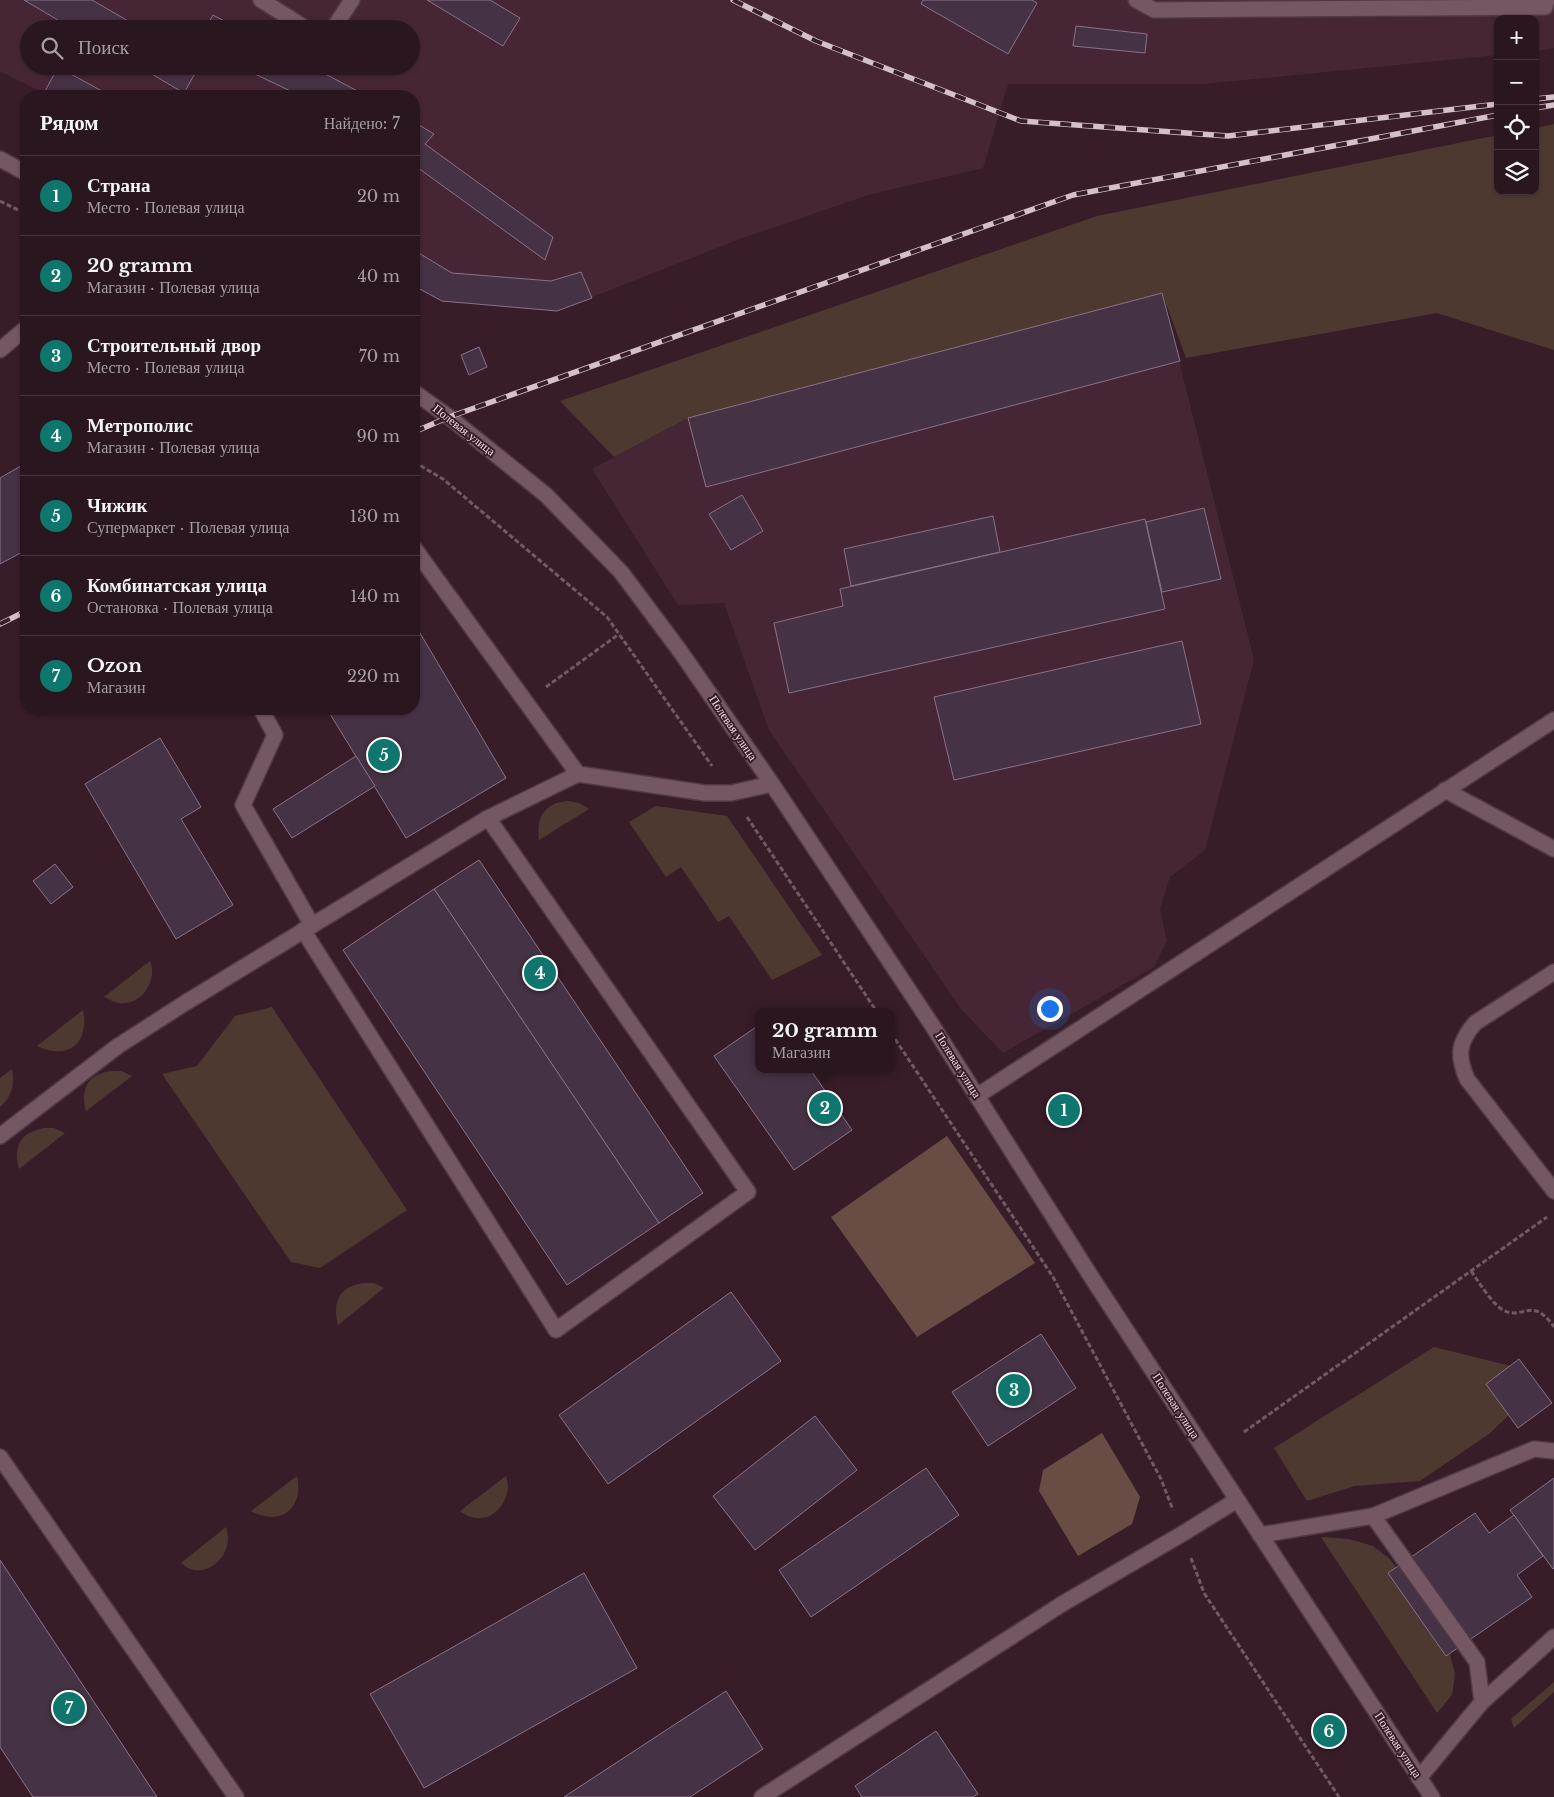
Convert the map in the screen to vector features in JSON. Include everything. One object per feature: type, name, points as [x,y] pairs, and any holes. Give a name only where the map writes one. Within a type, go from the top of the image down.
[{"type":"street","points":[[261,0],[293,20]]},
{"type":"street","points":[[339,20],[352,0]]},
{"type":"street","points":[[1136,0],[1154,10],[1545,7],[1547,0]]},
{"type":"street","points":[[0,159],[20,170]]},
{"type":"street","points":[[0,350],[20,333]]},
{"type":"street","name":"Полевая улица","points":[[420,396],[449,417],[546,495],[621,572],[680,651],[772,784],[927,1017],[1092,1278],[1432,1797]]},
{"type":"street","points":[[420,556],[578,774]]},
{"type":"street","points":[[264,715],[275,734],[243,805],[308,928],[556,1330],[748,1192],[488,818]]},
{"type":"street","points":[[977,1096],[1554,720]]},
{"type":"street","points":[[0,1136],[118,1046],[184,1003],[488,818],[578,774],[705,794],[731,793],[772,784]]},
{"type":"street","points":[[1445,790],[1554,849]]},
{"type":"street","points":[[1554,972],[1475,1023],[1465,1034],[1460,1048],[1461,1064],[1467,1079],[1554,1191]]},
{"type":"street","points":[[1260,1535],[1373,1516],[1534,1449],[1554,1451]]},
{"type":"street","points":[[0,1457],[236,1797]]},
{"type":"street","points":[[762,1797],[1062,1604],[1237,1500]]},
{"type":"street","points":[[1373,1516],[1477,1662],[1482,1702]]},
{"type":"street","points":[[1419,1778],[1482,1702],[1554,1637]]},
{"type":"path","points":[[0,201],[20,211]]},
{"type":"path","points":[[420,466],[443,479],[606,617],[731,793],[874,1008]]},
{"type":"path","points":[[525,702],[619,634]]},
{"type":"path","points":[[895,1040],[1053,1277],[1161,1479],[1204,1594],[1338,1797]]},
{"type":"path","points":[[1244,1432],[1554,1212]]},
{"type":"path","points":[[1471,1271],[1504,1311],[1511,1313],[1532,1310],[1540,1312],[1547,1317],[1554,1327]]},
{"type":"shaded area","points":[[0,0],[1554,0],[1554,48],[1539,50],[1539,15],[1494,15],[1494,55],[1203,84],[1008,84],[983,168],[868,195],[737,240],[557,311],[442,301],[420,289],[420,90],[37,90],[0,71]]},
{"type":"shaded area","points":[[1554,124],[1554,350],[1437,313],[1186,358],[1162,293],[688,418],[614,457],[560,401],[1097,216],[1494,136],[1494,195],[1539,195],[1539,127]]},
{"type":"shaded area","points":[[1162,293],[1254,660],[1205,850],[1170,877],[1160,909],[1167,941],[1154,967],[1003,1053],[961,1009],[769,730],[724,603],[678,605],[592,469],[688,418]]},
{"type":"shaded area","points":[[568,801],[579,803],[589,809],[539,840],[539,824],[543,813],[553,805]]},
{"type":"shaded area","points":[[656,806],[727,816],[822,955],[772,980],[729,916],[718,922],[681,867],[666,877],[629,822]]},
{"type":"shaded area","points":[[150,961],[152,969],[151,979],[149,986],[141,996],[129,1003],[114,1002],[104,997]]},
{"type":"shaded area","points":[[272,1007],[407,1210],[320,1268],[291,1262],[162,1074],[197,1066],[235,1016]]},
{"type":"shaded area","points":[[83,1010],[83,1032],[74,1046],[67,1050],[58,1051],[37,1046]]},
{"type":"shaded area","points":[[12,1069],[12,1090],[0,1107],[0,1078]]},
{"type":"shaded area","points":[[111,1071],[121,1071],[132,1076],[86,1111],[84,1096],[87,1084],[96,1076]]},
{"type":"shaded area","points":[[44,1128],[54,1128],[65,1133],[19,1169],[17,1154],[20,1142],[29,1133]]},
{"type":"shaded area","points":[[947,1136],[1035,1263],[917,1337],[831,1217]]},
{"type":"shaded area","points":[[363,1283],[374,1283],[384,1288],[338,1325],[336,1309],[339,1297],[348,1288]]},
{"type":"shaded area","points":[[1434,1347],[1511,1366],[1486,1384],[1509,1415],[1489,1434],[1420,1481],[1355,1486],[1307,1501],[1274,1448]]},
{"type":"shaded area","points":[[1102,1433],[1140,1497],[1132,1524],[1078,1556],[1039,1491],[1043,1470]]},
{"type":"shaded area","points":[[297,1476],[297,1497],[288,1511],[272,1517],[251,1511]]},
{"type":"shaded area","points":[[506,1476],[507,1494],[501,1506],[491,1515],[485,1518],[470,1517],[460,1511]]},
{"type":"shaded area","points":[[226,1527],[227,1545],[225,1552],[217,1563],[211,1567],[198,1570],[190,1569],[181,1563]]},
{"type":"shaded area","points":[[1321,1537],[1349,1539],[1373,1546],[1390,1559],[1447,1642],[1455,1674],[1452,1695],[1437,1713]]},
{"type":"shaded area","points":[[1554,1682],[1554,1692],[1514,1728],[1511,1719]]},
{"type":"building","points":[[24,0],[92,0],[126,20],[58,20]]},
{"type":"building","points":[[427,0],[490,0],[520,18],[503,46]]},
{"type":"building","points":[[923,0],[1032,0],[1037,3],[1008,54],[921,4]]},
{"type":"building","points":[[213,15],[222,20],[210,20]]},
{"type":"building","points":[[1076,26],[1147,34],[1145,53],[1073,46]]},
{"type":"building","points":[[54,75],[73,75],[100,90],[46,90]]},
{"type":"building","points":[[153,75],[194,75],[186,90],[179,90]]},
{"type":"building","points":[[257,75],[327,75],[356,90],[288,90]]},
{"type":"building","points":[[420,126],[434,134],[425,144],[553,237],[545,260],[420,169]]},
{"type":"building","points":[[420,254],[452,273],[551,281],[581,272],[592,298],[557,311],[442,301],[420,289]]},
{"type":"building","points":[[1162,293],[1180,361],[706,487],[688,418]]},
{"type":"building","points":[[479,347],[487,367],[469,375],[461,355]]},
{"type":"building","points":[[20,466],[20,553],[0,564],[0,478]]},
{"type":"building","points":[[742,495],[763,531],[731,550],[709,514]]},
{"type":"building","points":[[1204,508],[1221,579],[1162,592],[1146,522]]},
{"type":"building","points":[[993,516],[1000,552],[851,586],[844,549]]},
{"type":"building","points":[[1145,519],[1165,609],[789,693],[774,623],[843,606],[840,589]]},
{"type":"building","points":[[420,633],[506,778],[406,838],[331,715],[420,715]]},
{"type":"building","points":[[1182,641],[1201,724],[954,780],[934,697]]},
{"type":"building","points":[[160,738],[201,807],[181,819],[233,905],[176,939],[85,784]]},
{"type":"building","points":[[356,756],[375,786],[292,838],[273,809]]},
{"type":"building","points":[[479,860],[703,1193],[659,1223],[434,889]]},
{"type":"building","points":[[55,864],[73,887],[51,904],[33,881]]},
{"type":"building","points":[[434,889],[659,1223],[567,1285],[343,950]]},
{"type":"building","points":[[755,1028],[755,1073],[813,1073],[852,1130],[794,1170],[714,1056]]},
{"type":"building","points":[[731,1292],[781,1361],[608,1484],[559,1415]]},
{"type":"building","points":[[1041,1334],[1076,1388],[988,1446],[952,1392]]},
{"type":"building","points":[[1519,1359],[1552,1403],[1518,1428],[1486,1384]]},
{"type":"building","points":[[815,1416],[857,1470],[755,1550],[713,1496]]},
{"type":"building","points":[[926,1468],[959,1515],[811,1617],[779,1570]]},
{"type":"building","points":[[1554,1478],[1554,1568],[1553,1569],[1510,1510]]},
{"type":"building","points":[[1475,1513],[1489,1533],[1514,1515],[1543,1556],[1517,1575],[1532,1597],[1446,1656],[1388,1573]]},
{"type":"building","points":[[0,1560],[157,1797],[33,1797],[0,1747]]},
{"type":"building","points":[[584,1573],[637,1668],[424,1788],[370,1694]]},
{"type":"building","points":[[726,1691],[763,1749],[690,1797],[564,1797]]},
{"type":"building","points":[[936,1731],[978,1794],[973,1797],[862,1797],[855,1786]]},
{"type":"railway","points":[[733,0],[816,41],[1021,121],[1228,136],[1494,104]]},
{"type":"railway","points":[[1539,99],[1554,97]]},
{"type":"railway","points":[[1539,107],[1554,105]]},
{"type":"railway","points":[[420,429],[449,417],[1073,195],[1494,116]]},
{"type":"railway","points":[[0,624],[20,614]]},
{"type":"place","name":"Чижик","points":[[384,755]]},
{"type":"place","name":"Метрополис","points":[[540,973]]},
{"type":"place","name":"20 gramm","points":[[825,1108]]},
{"type":"place","name":"Страна","points":[[1064,1110]]},
{"type":"place","name":"Строительный двор","points":[[1014,1390]]},
{"type":"place","name":"Ozon","points":[[69,1708]]},
{"type":"place","name":"Комбинатская улица","points":[[1329,1731]]}]
